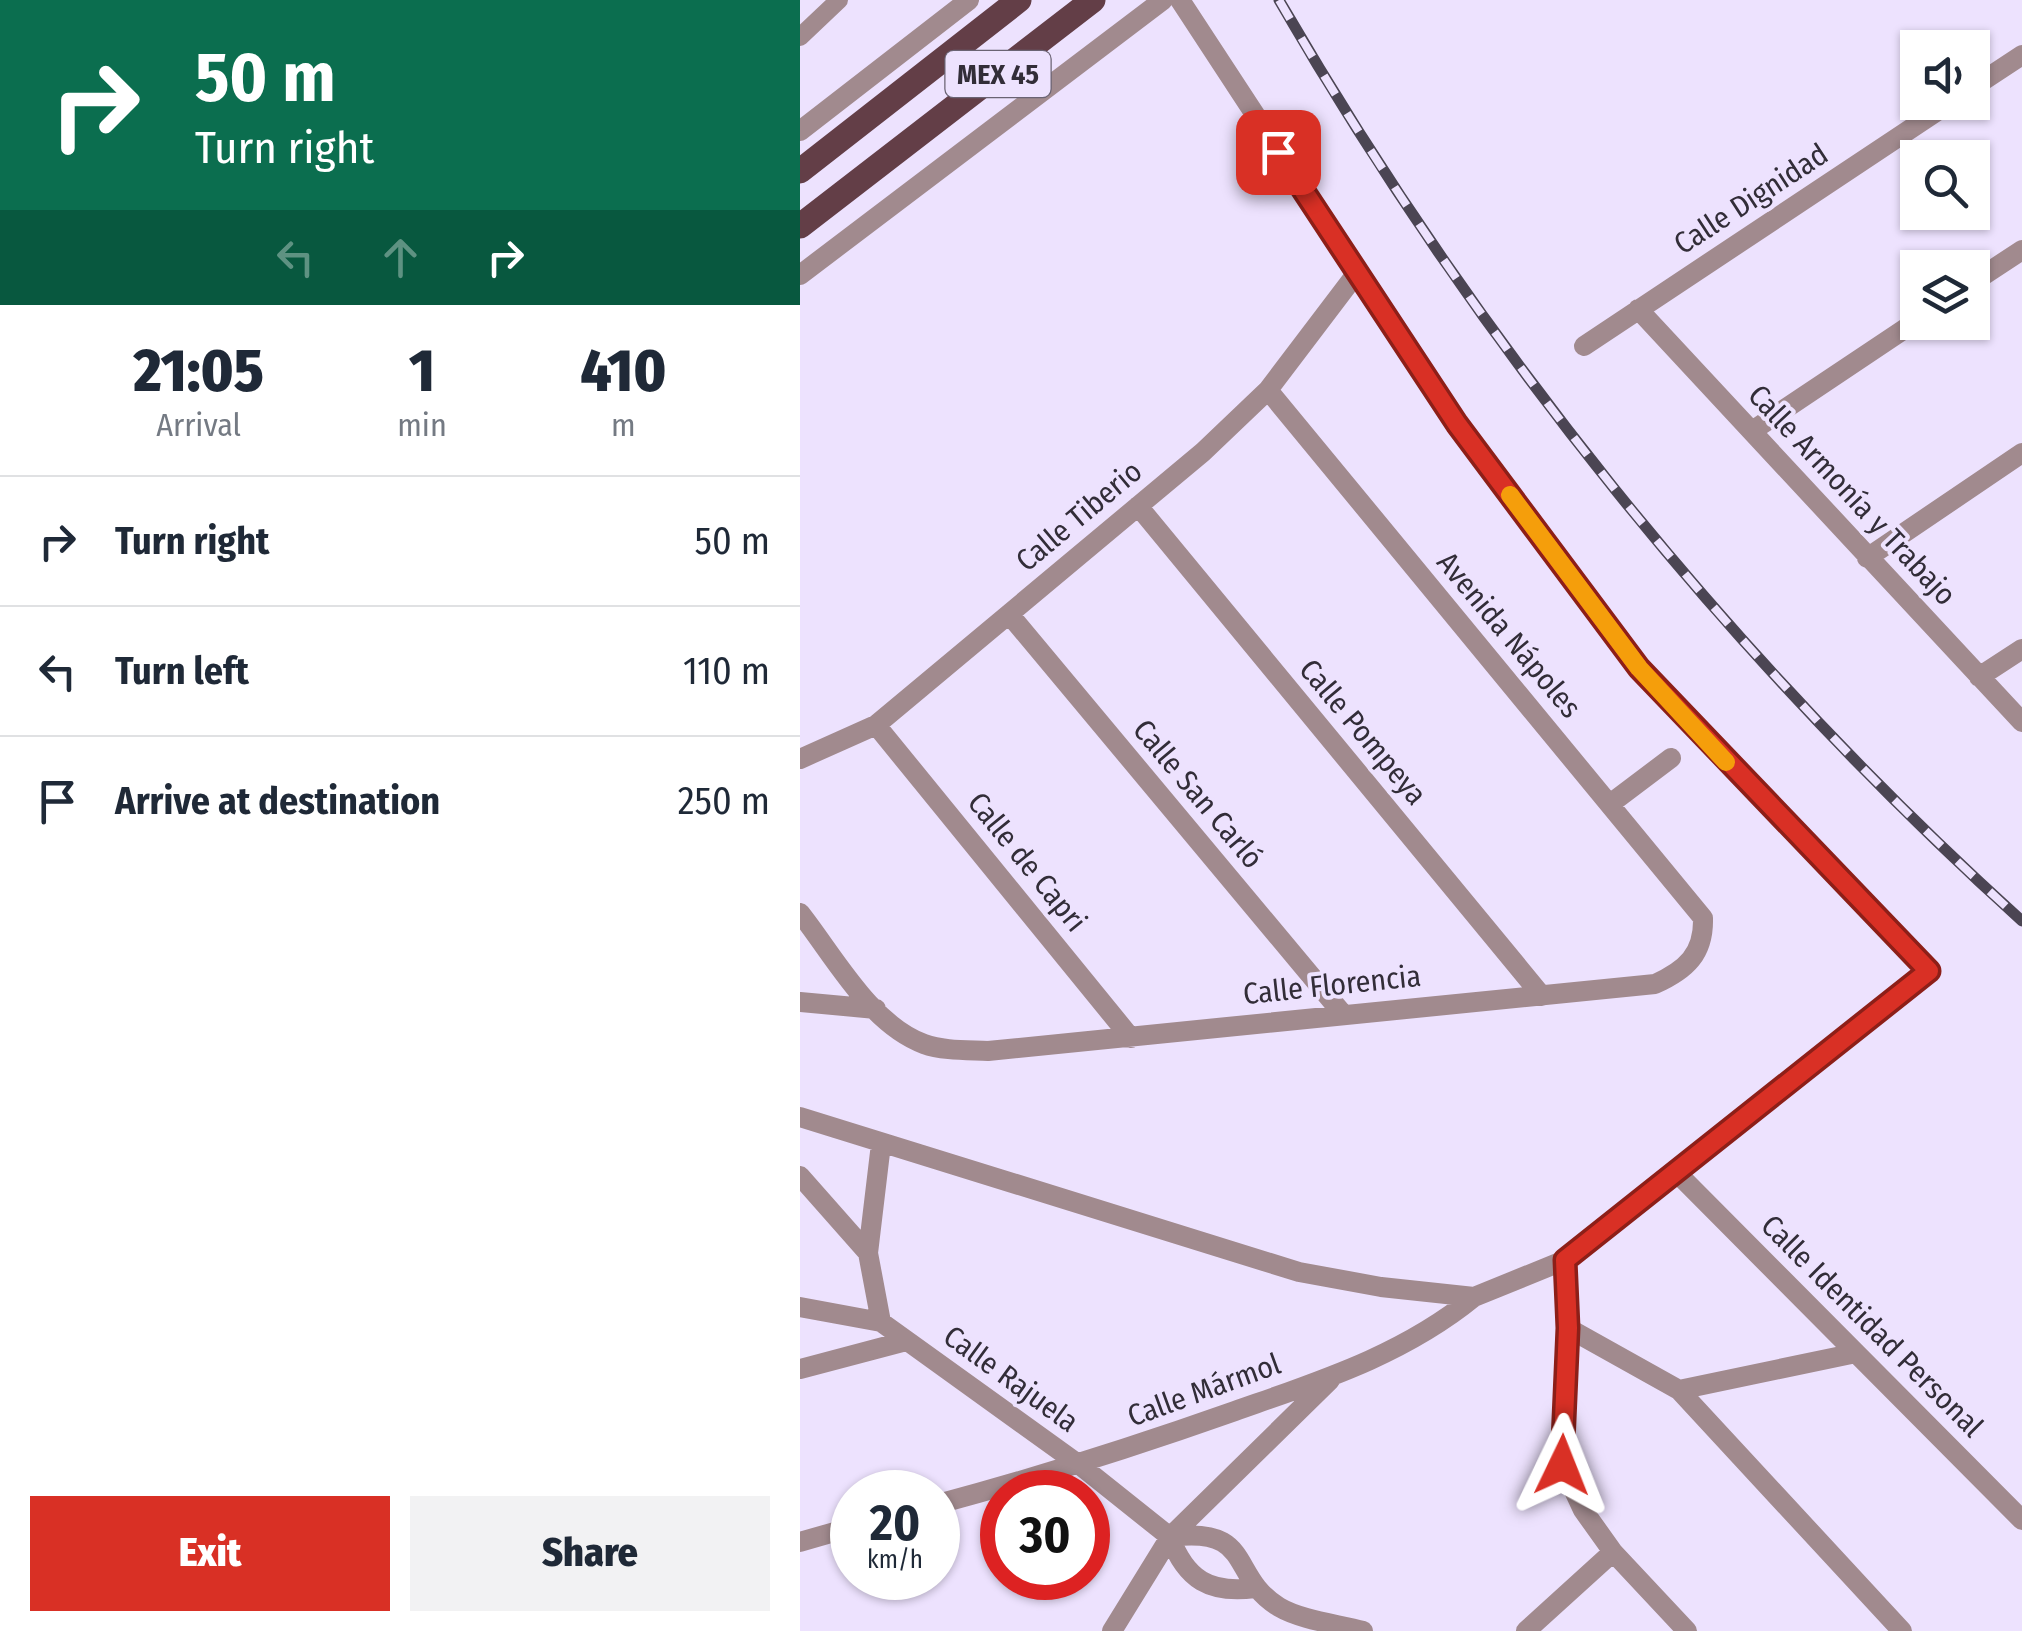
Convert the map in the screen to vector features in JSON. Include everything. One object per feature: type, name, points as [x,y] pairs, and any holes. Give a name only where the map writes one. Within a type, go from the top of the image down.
[{"type":"main road","name":"MEX 45","points":[[800,171],[1019,0]]},
{"type":"main road","name":"MEX 45","points":[[800,226],[1093,0]]},
{"type":"street","points":[[800,130],[969,0]]},
{"type":"street","points":[[800,275],[1163,0]]},
{"type":"street","points":[[800,1118],[1299,1272],[1381,1288],[1474,1297],[1565,1260],[1929,971],[1639,668],[1457,424],[1180,0]]},
{"type":"street","points":[[1990,76],[2022,56]]},
{"type":"street","name":"Calle Dignidad","points":[[1584,346],[1924,120]]},
{"type":"street","points":[[1990,271],[2022,250]]},
{"type":"street","name":"Calle Tiberio","points":[[800,759],[876,725],[1138,506],[1268,390],[1356,274]]},
{"type":"street","name":"Calle Armonía y Trabajo","points":[[1638,309],[2022,722]]},
{"type":"street","points":[[1752,431],[1900,332]]},
{"type":"street","name":"Avenida Nápoles","points":[[1268,390],[1703,918]]},
{"type":"street","points":[[1867,558],[2022,453]]},
{"type":"street","name":"Calle Pompeya","points":[[1138,506],[1542,996]]},
{"type":"street","name":"Calle San Carló","points":[[1008,614],[1342,1013]]},
{"type":"street","points":[[1979,677],[2022,648]]},
{"type":"street","name":"Calle de Capri","points":[[876,725],[1131,1038]]},
{"type":"street","points":[[1610,804],[1671,758]]},
{"type":"street","points":[[800,913],[876,1009]]},
{"type":"street","name":"Calle Florencia","points":[[876,1009],[899,1030],[927,1046],[988,1052],[1655,984],[1676,974],[1695,958],[1704,940],[1703,918]]},
{"type":"street","points":[[800,1002],[876,1009]]},
{"type":"street","points":[[881,1144],[868,1253],[881,1322]]},
{"type":"street","name":"Calle Identidad Personal","points":[[1678,1174],[2019,1514]]},
{"type":"street","points":[[800,1176],[868,1253]]},
{"type":"street","points":[[1565,1260],[1568,1328],[1562,1465],[1583,1510],[1614,1552],[1688,1631]]},
{"type":"street","name":"Calle Mármol","points":[[960,1498],[1081,1466],[1334,1376],[1434,1330],[1474,1297]]},
{"type":"street","name":"Calle Rajuela","points":[[800,1307],[881,1322],[1081,1466],[1170,1537]]},
{"type":"street","points":[[1568,1328],[1678,1390],[1902,1631]]},
{"type":"street","points":[[800,1368],[906,1341]]},
{"type":"street","points":[[1678,1390],[1856,1353]]},
{"type":"street","points":[[1112,1631],[1170,1537],[1334,1376]]},
{"type":"street","points":[[800,1542],[830,1534]]},
{"type":"street","points":[[1170,1537],[1198,1534],[1224,1542],[1245,1561],[1255,1588],[1282,1609],[1363,1631]]},
{"type":"street","points":[[1170,1537],[1180,1564],[1200,1583],[1227,1592],[1255,1588]]},
{"type":"street","points":[[1526,1631],[1614,1552]]},
{"type":"street","points":[[1282,1609],[1287,1631]]},
{"type":"lane","points":[[800,37],[840,0]]},
{"type":"railway","points":[[1279,0],[1437,251],[1615,489],[1710,603],[1810,713],[2022,921]]},
{"type":"slow traffic","points":[[1510,495],[1639,668],[1726,762]]},
{"type":"route","points":[[1278,152],[1457,424],[1639,668],[1929,971],[1565,1260],[1568,1328],[1562,1465]]}]
